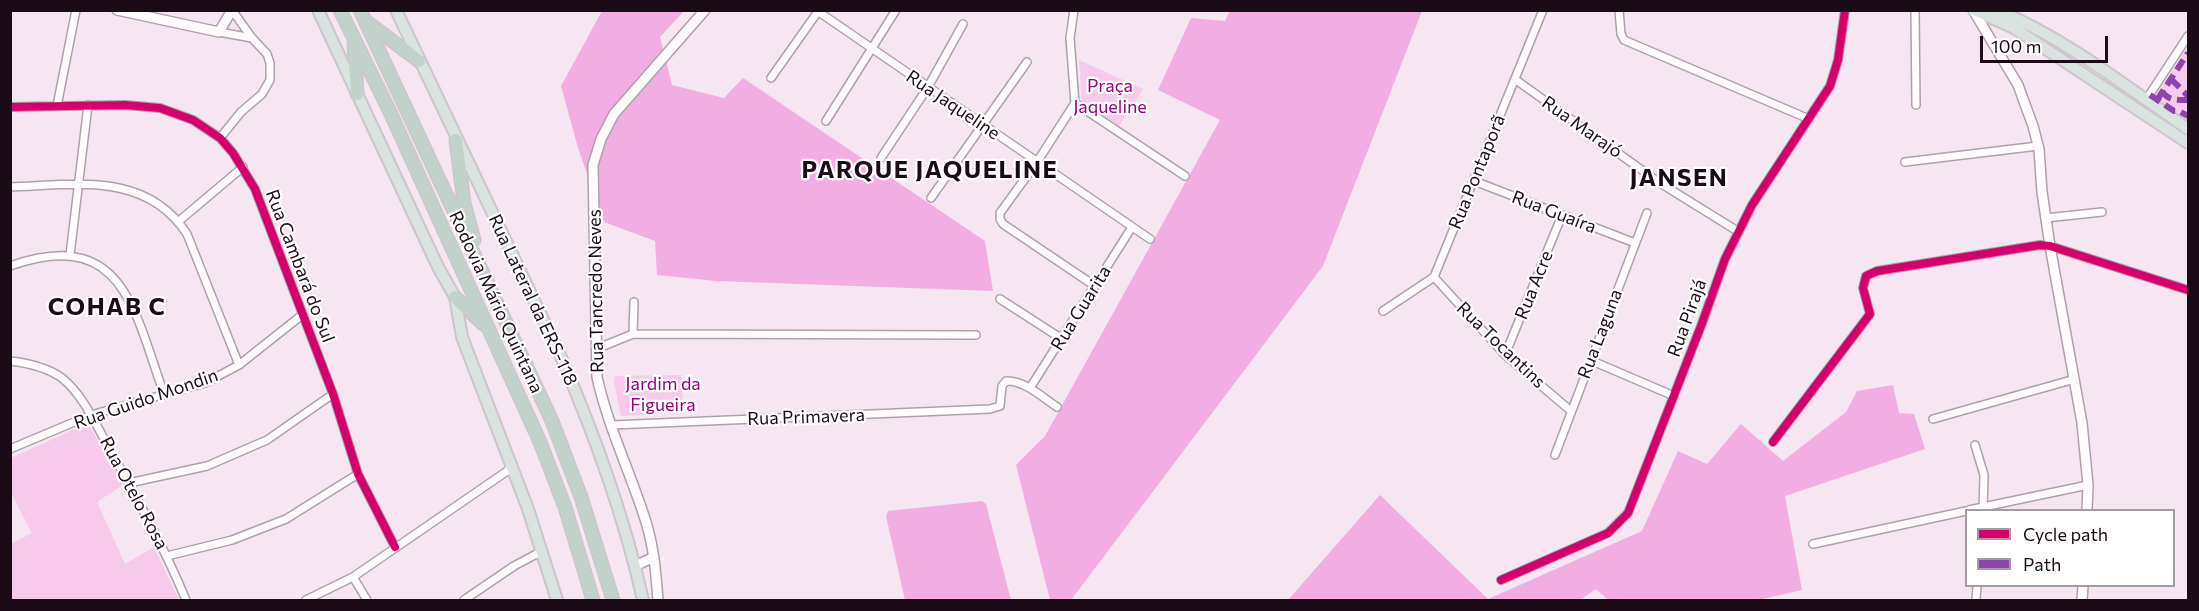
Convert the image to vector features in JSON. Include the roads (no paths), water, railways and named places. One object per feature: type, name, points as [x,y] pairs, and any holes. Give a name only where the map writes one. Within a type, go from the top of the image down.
[{"type":"highway","name":"Rodovia Mário Quintana","points":[[340,10],[390,112],[552,473],[582,559],[593,600]]},
{"type":"highway","points":[[362,16],[419,61]]},
{"type":"highway","name":"Rodovia Mário Quintana","points":[[362,16],[552,421],[568,462],[613,600]]},
{"type":"highway","points":[[354,38],[357,94]]},
{"type":"highway","points":[[456,140],[464,203],[481,270]]},
{"type":"highway","points":[[455,297],[488,329]]},
{"type":"main road","points":[[117,10],[219,32],[232,10]]},
{"type":"main road","points":[[318,10],[438,267],[455,297],[462,337],[513,467],[557,600]]},
{"type":"main road","name":"Rua Lateral da ERS-118","points":[[396,10],[456,140],[561,355],[585,412],[606,469],[643,600]]},
{"type":"main road","name":"Rua Tancredo Neves","points":[[658,600],[654,557],[646,524],[598,385],[593,165],[601,139],[614,114],[705,10]]},
{"type":"main road","points":[[1974,10],[2014,28],[2188,143]]},
{"type":"main road","points":[[1974,10],[2018,84],[2038,146],[2050,246],[2082,423],[2088,485],[2087,509]]},
{"type":"main road","points":[[1997,10],[2016,18],[2062,45],[2188,129]]},
{"type":"main road","points":[[635,566],[654,557]]},
{"type":"street","points":[[57,106],[76,10]]},
{"type":"street","points":[[220,138],[242,112],[262,94],[270,80],[270,63],[267,54],[232,10]]},
{"type":"street","points":[[826,121],[896,10]]},
{"type":"street","points":[[1074,10],[1070,38],[1075,103],[1037,162],[1000,213],[1000,219],[1003,224],[1095,286]]},
{"type":"street","name":"Rua Pontaporã","points":[[1434,277],[1543,10]]},
{"type":"street","points":[[1619,10],[1621,34],[1624,40],[1809,119]]},
{"type":"street","name":"Rua Pirajá","points":[[1501,580],[1608,533],[1628,513],[1725,259],[1752,206],[1830,86],[1838,60],[1845,10]]},
{"type":"street","points":[[1915,10],[1916,105]]},
{"type":"street","points":[[771,78],[818,11]]},
{"type":"street","name":"Rua Jaqueline","points":[[818,11],[1150,239]]},
{"type":"street","points":[[881,158],[928,87],[963,24]]},
{"type":"street","points":[[219,32],[252,38]]},
{"type":"street","points":[[2146,100],[2188,36]]},
{"type":"street","points":[[931,198],[1027,62]]},
{"type":"street","name":"Rua Marajó","points":[[1515,80],[1660,183],[1739,232]]},
{"type":"street","points":[[1075,103],[1185,176]]},
{"type":"street","points":[[70,255],[88,105]]},
{"type":"street","name":"Rua Cambará do Sul","points":[[10,107],[125,105],[160,108],[193,120],[220,138],[243,167],[255,189],[333,394],[358,474],[395,547]]},
{"type":"street","points":[[1905,162],[2038,146]]},
{"type":"street","points":[[179,221],[243,167]]},
{"type":"street","name":"Rua Guaíra","points":[[1474,181],[1635,243]]},
{"type":"street","points":[[10,187],[79,184],[124,188],[159,204],[179,221],[193,246],[239,365]]},
{"type":"street","points":[[2046,218],[2102,212]]},
{"type":"street","name":"Rua Laguna","points":[[1555,455],[1647,213]]},
{"type":"street","name":"Rua Acre","points":[[1505,355],[1562,215]]},
{"type":"street","name":"Rua Guarita","points":[[1030,388],[1132,227]]},
{"type":"street","points":[[1773,442],[1870,314],[1863,288],[1866,276],[1876,271],[2040,245],[2050,246],[2188,290]]},
{"type":"street","points":[[10,266],[44,256],[70,255],[98,264],[112,274],[122,285],[133,307],[164,394]]},
{"type":"street","points":[[1383,311],[1434,277]]},
{"type":"street","name":"Rua Tocantins","points":[[1434,277],[1505,355],[1571,411]]},
{"type":"street","points":[[1000,299],[1062,339]]},
{"type":"street","points":[[633,334],[634,302]]},
{"type":"street","name":"Rua Guido Mondin","points":[[10,449],[91,415],[205,383],[239,365],[302,315]]},
{"type":"street","points":[[596,350],[633,334],[976,335]]},
{"type":"street","points":[[1590,360],[1674,396]]},
{"type":"street","name":"Rua Otelo Rosa","points":[[10,361],[35,366],[61,377],[78,394],[129,483],[167,556],[186,600]]},
{"type":"street","points":[[1933,419],[2074,379]]},
{"type":"street","name":"Rua Primavera","points":[[612,425],[990,409],[1000,406],[1002,386],[1006,381],[1014,381],[1030,388]]},
{"type":"street","points":[[1030,388],[1056,407]]},
{"type":"street","points":[[129,483],[207,466],[267,440],[333,394]]},
{"type":"street","points":[[1975,445],[1984,475],[1983,509],[2088,485]]},
{"type":"street","points":[[306,600],[353,577],[513,467]]},
{"type":"street","points":[[167,556],[232,540],[286,519],[358,474]]},
{"type":"street","points":[[1813,544],[1965,512]]},
{"type":"street","points":[[464,600],[514,566],[542,551]]},
{"type":"street","points":[[353,577],[367,600]]},
{"type":"district","name":"PARQUE JAQUELINE","points":[[930,170]]},
{"type":"district","name":"JANSEN","points":[[1679,178]]},
{"type":"district","name":"COHAB C","points":[[107,307]]},
{"type":"park label","name":"Praça Jaqueline","points":[[1110,96]]},
{"type":"park label","name":"Jardim da Figueira","points":[[663,394]]}]
